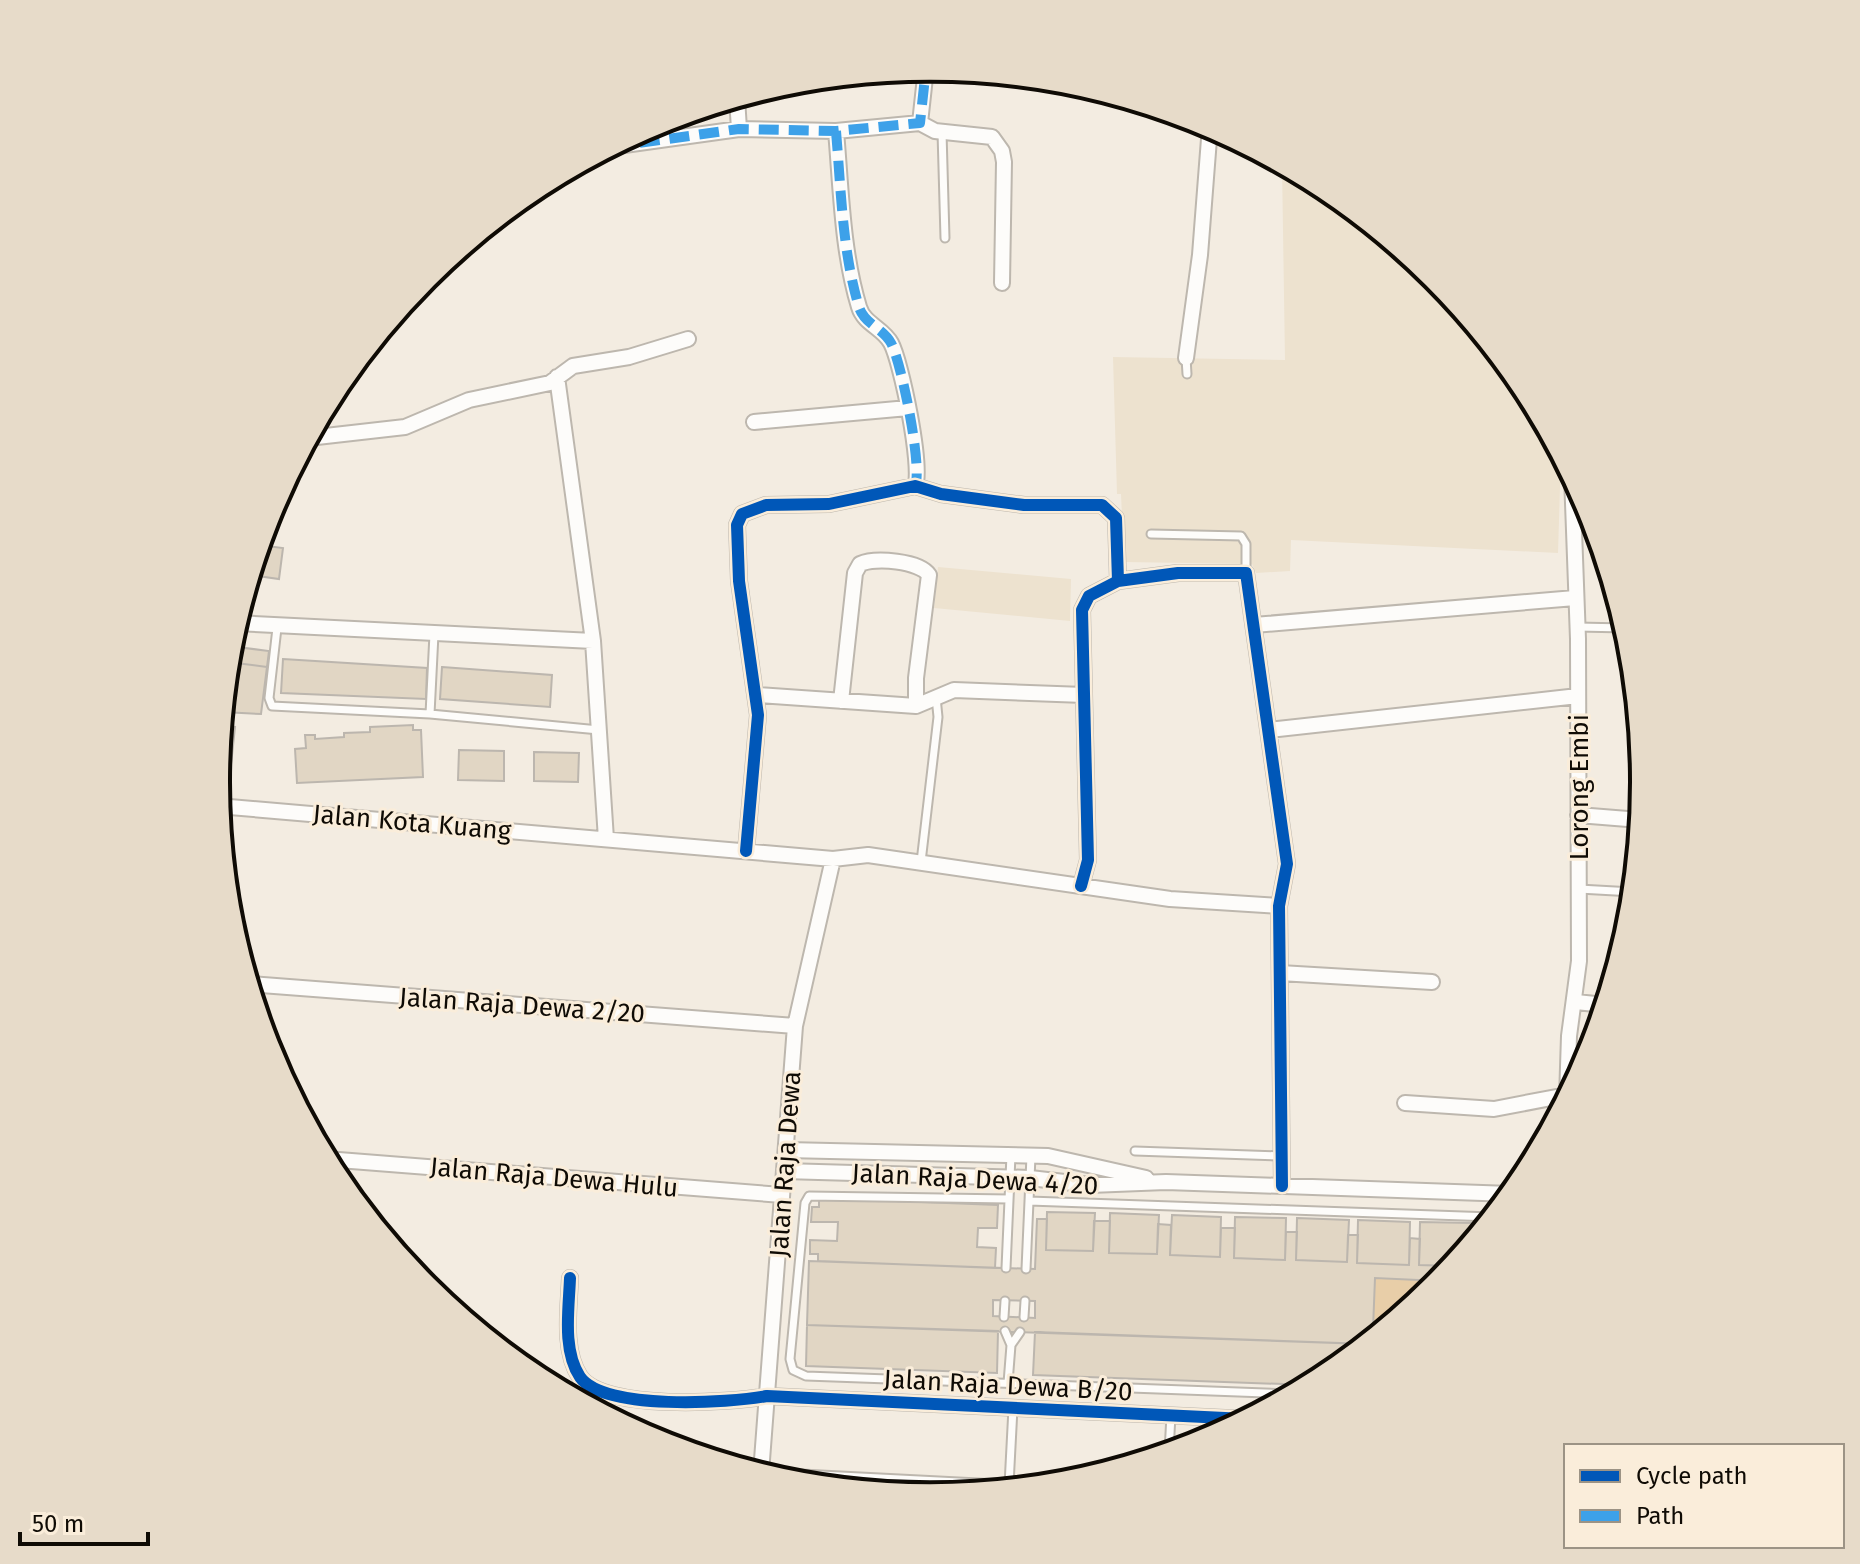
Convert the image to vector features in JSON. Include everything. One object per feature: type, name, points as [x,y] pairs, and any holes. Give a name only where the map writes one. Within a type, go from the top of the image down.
[{"type":"street","points":[[920,123],[924,82]]},
{"type":"street","points":[[738,109],[739,129]]},
{"type":"street","points":[[647,142],[739,129],[836,131],[920,123],[942,132],[992,137],[1002,151],[1002,283]]},
{"type":"street","points":[[836,131],[842,204],[859,307],[868,321],[890,341],[908,408],[918,473],[915,486]]},
{"type":"street","points":[[1186,358],[1200,255],[1209,140]]},
{"type":"street","points":[[322,436],[405,427],[456,404],[540,387],[573,366],[629,357],[688,339]]},
{"type":"street","points":[[557,377],[593,641],[606,839]]},
{"type":"street","points":[[754,422],[908,408]]},
{"type":"street","points":[[746,851],[757,735],[757,695],[739,581],[737,525],[742,514],[766,505],[829,504],[915,486],[953,496],[1024,505],[1102,505],[1116,518],[1118,581]]},
{"type":"street","name":"Lorong Embi","points":[[1568,1070],[1569,1036],[1576,1002],[1579,889],[1573,504]]},
{"type":"street","points":[[841,701],[856,568],[870,561],[918,566],[929,575],[916,678],[916,706]]},
{"type":"street","points":[[1081,886],[1088,860],[1084,601],[1118,581],[1178,573],[1246,573],[1287,864],[1279,906],[1282,1186]]},
{"type":"street","points":[[1254,625],[1575,598]]},
{"type":"street","points":[[248,624],[593,641]]},
{"type":"street","points":[[757,695],[916,706],[945,691],[963,689],[1084,695]]},
{"type":"street","points":[[1269,730],[1578,696]]},
{"type":"street","name":"Jalan Kota Kuang","points":[[231,807],[833,859],[868,855],[1170,899],[1279,906]]},
{"type":"street","points":[[1578,815],[1629,819]]},
{"type":"street","name":"Jalan Raja Dewa","points":[[763,1461],[795,1026],[833,859]]},
{"type":"street","points":[[1280,973],[1432,982]]},
{"type":"street","name":"Jalan Raja Dewa 2/20","points":[[260,985],[795,1026]]},
{"type":"street","points":[[1576,1002],[1594,1004]]},
{"type":"street","points":[[1405,1103],[1494,1109],[1555,1098]]},
{"type":"street","name":"Jalan Raja Dewa 4/20","points":[[786,1150],[1057,1158],[1166,1182]]},
{"type":"street","name":"Jalan Raja Dewa Hulu","points":[[341,1160],[782,1195]]},
{"type":"street","name":"Jalan Raja Dewa 4/20","points":[[784,1171],[1010,1177],[1090,1185],[1166,1182],[1496,1193]]},
{"type":"street","name":"Jalan Raja Dewa B/20","points":[[570,1278],[572,1357],[580,1377],[595,1390],[618,1396],[730,1403],[767,1396],[1223,1418]]},
{"type":"lane","points":[[942,132],[945,238]]},
{"type":"lane","points":[[1186,358],[1187,374]]},
{"type":"lane","points":[[1151,534],[1241,536],[1246,544],[1246,573]]},
{"type":"lane","points":[[1577,627],[1613,628]]},
{"type":"lane","points":[[277,628],[269,698],[272,706],[430,714],[599,730]]},
{"type":"lane","points":[[430,714],[434,634]]},
{"type":"lane","points":[[921,862],[938,717],[936,697]]},
{"type":"lane","points":[[1579,889],[1621,891]]},
{"type":"lane","points":[[1135,1151],[1281,1156]]},
{"type":"lane","points":[[1006,1268],[1011,1155]]},
{"type":"lane","points":[[1026,1269],[1031,1156]]},
{"type":"lane","points":[[1009,1199],[809,1196],[805,1203],[790,1359],[793,1370],[806,1376],[1271,1393]]},
{"type":"lane","points":[[1029,1201],[1478,1217]]},
{"type":"lane","points":[[1004,1317],[1005,1301]]},
{"type":"lane","points":[[1024,1317],[1025,1301]]},
{"type":"lane","points":[[1005,1331],[1011,1345],[1008,1383]]},
{"type":"lane","points":[[1011,1345],[1020,1332]]},
{"type":"lane","points":[[1009,1477],[1013,1408]]},
{"type":"lane","points":[[1170,1440],[1171,1415]]},
{"type":"lane","points":[[857,1478],[932,1482]]},
{"type":"shaded area","points":[[1282,177],[1319,200],[1392,256],[1456,320],[1485,356],[1512,393],[1560,477],[1558,553],[1291,540],[1290,571],[1256,573],[1252,564],[1124,562],[1121,494],[1117,494],[1113,357],[1285,360]]},
{"type":"shaded area","points":[[938,567],[1071,579],[1070,621],[934,608]]},
{"type":"shaded area","points":[[1375,1278],[1422,1280],[1392,1308],[1373,1323]]},
{"type":"building","points":[[271,546],[283,548],[279,579],[261,577]]},
{"type":"building","points":[[243,648],[269,651],[267,667],[240,664]]},
{"type":"building","points":[[283,659],[427,668],[426,699],[281,693]]},
{"type":"building","points":[[240,664],[267,667],[261,714],[234,713]]},
{"type":"building","points":[[442,667],[552,675],[550,707],[440,699]]},
{"type":"building","points":[[413,725],[413,730],[421,730],[423,777],[297,783],[295,749],[306,748],[305,735],[315,735],[315,739],[344,737],[344,733],[370,732],[370,727]]},
{"type":"building","points":[[232,727],[235,727],[231,765],[231,736]]},
{"type":"building","points":[[459,750],[504,751],[504,781],[458,780]]},
{"type":"building","points":[[534,752],[579,753],[578,782],[534,781]]},
{"type":"building","points":[[819,1198],[998,1205],[997,1228],[978,1228],[977,1247],[996,1248],[995,1268],[818,1261],[818,1254],[810,1254],[810,1240],[837,1241],[838,1222],[811,1222],[812,1207],[819,1207]]},
{"type":"building","points":[[1047,1212],[1095,1213],[1093,1251],[1046,1250]]},
{"type":"building","points":[[1110,1213],[1159,1215],[1157,1254],[1109,1253]]},
{"type":"building","points":[[1172,1215],[1221,1217],[1220,1257],[1170,1255]]},
{"type":"building","points":[[1235,1217],[1286,1218],[1285,1260],[1234,1258]]},
{"type":"building","points":[[1297,1218],[1349,1220],[1347,1262],[1296,1260]]},
{"type":"building","points":[[1037,1219],[1047,1219],[1046,1250],[1093,1251],[1094,1221],[1110,1221],[1109,1253],[1157,1254],[1158,1224],[1171,1225],[1170,1255],[1220,1257],[1221,1228],[1235,1228],[1234,1258],[1285,1260],[1286,1232],[1297,1232],[1296,1260],[1347,1262],[1348,1235],[1358,1235],[1357,1263],[1409,1265],[1410,1238],[1420,1239],[1419,1265],[1436,1266],[1422,1280],[1375,1278],[1373,1323],[1347,1343],[807,1325],[809,1261],[1035,1269]],"holes":[[[993,1300],[1035,1301],[1035,1318],[993,1316]]]},
{"type":"building","points":[[1358,1220],[1410,1222],[1409,1265],[1357,1263]]},
{"type":"building","points":[[1420,1222],[1473,1223],[1436,1266],[1419,1265]]},
{"type":"building","points":[[807,1325],[998,1331],[997,1373],[806,1366]]},
{"type":"building","points":[[1035,1332],[1347,1343],[1286,1384],[1033,1375]]},
{"type":"marked path","points":[[647,142],[739,129],[836,131],[920,123],[924,82]]},
{"type":"marked path","points":[[836,131],[843,219],[853,286],[861,313],[888,338],[895,354],[914,438],[915,486]]},
{"type":"cycle path","points":[[746,851],[758,715],[739,581],[737,525],[742,514],[766,505],[829,504],[915,486],[941,494],[1024,505],[1102,505],[1116,518],[1118,581],[1089,596],[1082,610],[1088,860],[1081,886]]},
{"type":"cycle path","points":[[1118,581],[1178,573],[1246,573],[1287,864],[1279,906],[1282,1186]]},
{"type":"cycle path","points":[[570,1278],[568,1329],[574,1366],[580,1377],[593,1388],[614,1395],[668,1402],[725,1401],[767,1396],[1223,1418]]}]
